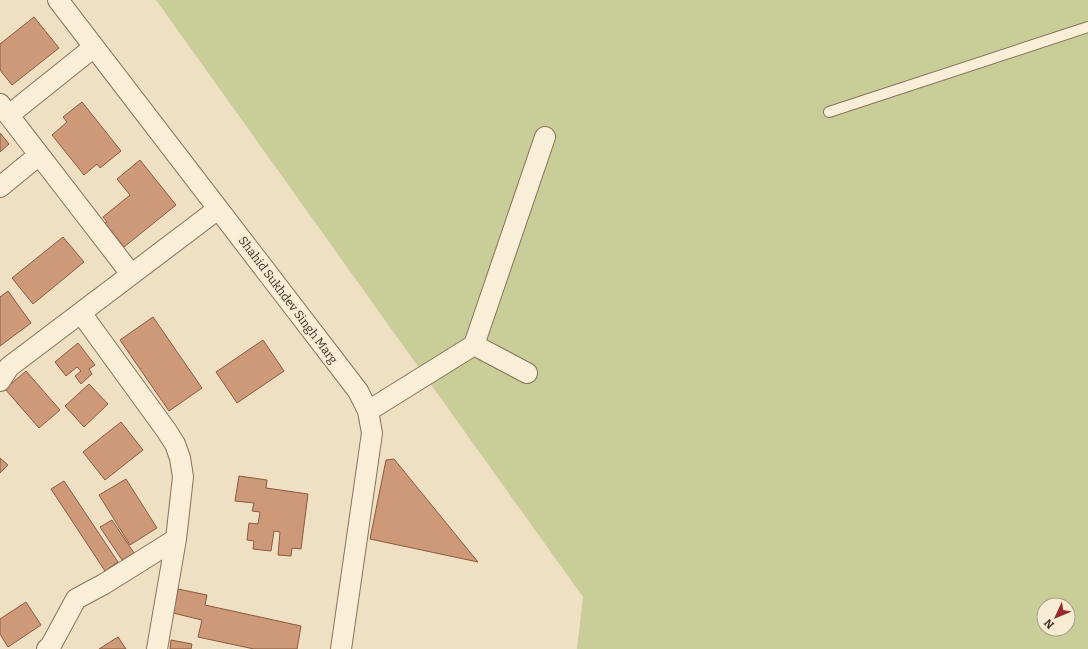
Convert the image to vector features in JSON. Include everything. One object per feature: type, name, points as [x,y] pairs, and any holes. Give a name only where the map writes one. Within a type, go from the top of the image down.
[{"type":"street","name":"Shahid Sukhdev Singh Marg","points":[[58,0],[358,391],[368,411],[372,434],[341,649]]},
{"type":"street","points":[[94,47],[4,109],[131,274]]},
{"type":"street","points":[[368,411],[474,346],[545,137]]},
{"type":"street","points":[[0,187],[39,155]]},
{"type":"street","points":[[0,381],[9,367],[218,209]]},
{"type":"street","points":[[81,313],[166,430],[175,444],[180,458],[183,476],[176,539],[157,649]]},
{"type":"street","points":[[474,346],[527,373]]},
{"type":"street","points":[[47,649],[50,647],[76,599],[104,584],[176,539]]},
{"type":"lane","points":[[829,112],[1088,28]]},
{"type":"green space","points":[[156,0],[1088,0],[1088,649],[577,649],[583,597]]},
{"type":"building","points":[[34,17],[59,48],[12,85],[0,70],[0,44]]},
{"type":"building","points":[[82,102],[121,151],[100,168],[97,164],[84,175],[52,135],[67,122],[63,117]]},
{"type":"building","points":[[0,133],[9,144],[0,152]]},
{"type":"building","points":[[140,160],[176,205],[124,247],[105,223],[107,222],[103,217],[130,195],[117,179]]},
{"type":"building","points":[[63,237],[84,262],[33,304],[12,278]]},
{"type":"building","points":[[8,291],[31,323],[0,346],[0,297]]},
{"type":"building","points":[[153,317],[202,388],[169,411],[120,340]]},
{"type":"building","points":[[263,340],[284,371],[237,403],[216,372]]},
{"type":"building","points":[[78,343],[95,365],[89,369],[92,374],[81,384],[75,376],[81,371],[77,367],[66,376],[55,362]]},
{"type":"building","points":[[26,371],[60,410],[39,428],[5,389]]},
{"type":"building","points":[[89,384],[108,404],[84,427],[65,406]]},
{"type":"building","points":[[121,422],[143,450],[105,480],[83,452]]},
{"type":"building","points":[[0,458],[8,465],[0,473]]},
{"type":"building","points":[[394,459],[478,562],[370,539],[386,460]]},
{"type":"building","points":[[239,476],[267,480],[266,488],[308,494],[301,549],[292,548],[291,556],[278,555],[280,532],[274,531],[271,551],[253,549],[254,541],[247,540],[249,523],[258,524],[260,512],[252,511],[254,503],[235,501]]},
{"type":"building","points":[[126,479],[157,528],[130,545],[99,495]]},
{"type":"building","points":[[64,481],[118,562],[105,571],[51,489]]},
{"type":"building","points":[[112,520],[134,553],[122,560],[100,527]]},
{"type":"building","points":[[178,589],[207,595],[205,605],[301,626],[297,649],[254,649],[198,637],[202,620],[173,613]]},
{"type":"building","points":[[26,602],[41,625],[8,647],[0,634],[0,619]]},
{"type":"building","points":[[118,637],[126,649],[99,649]]},
{"type":"building","points":[[171,640],[192,644],[191,649],[170,649]]}]
